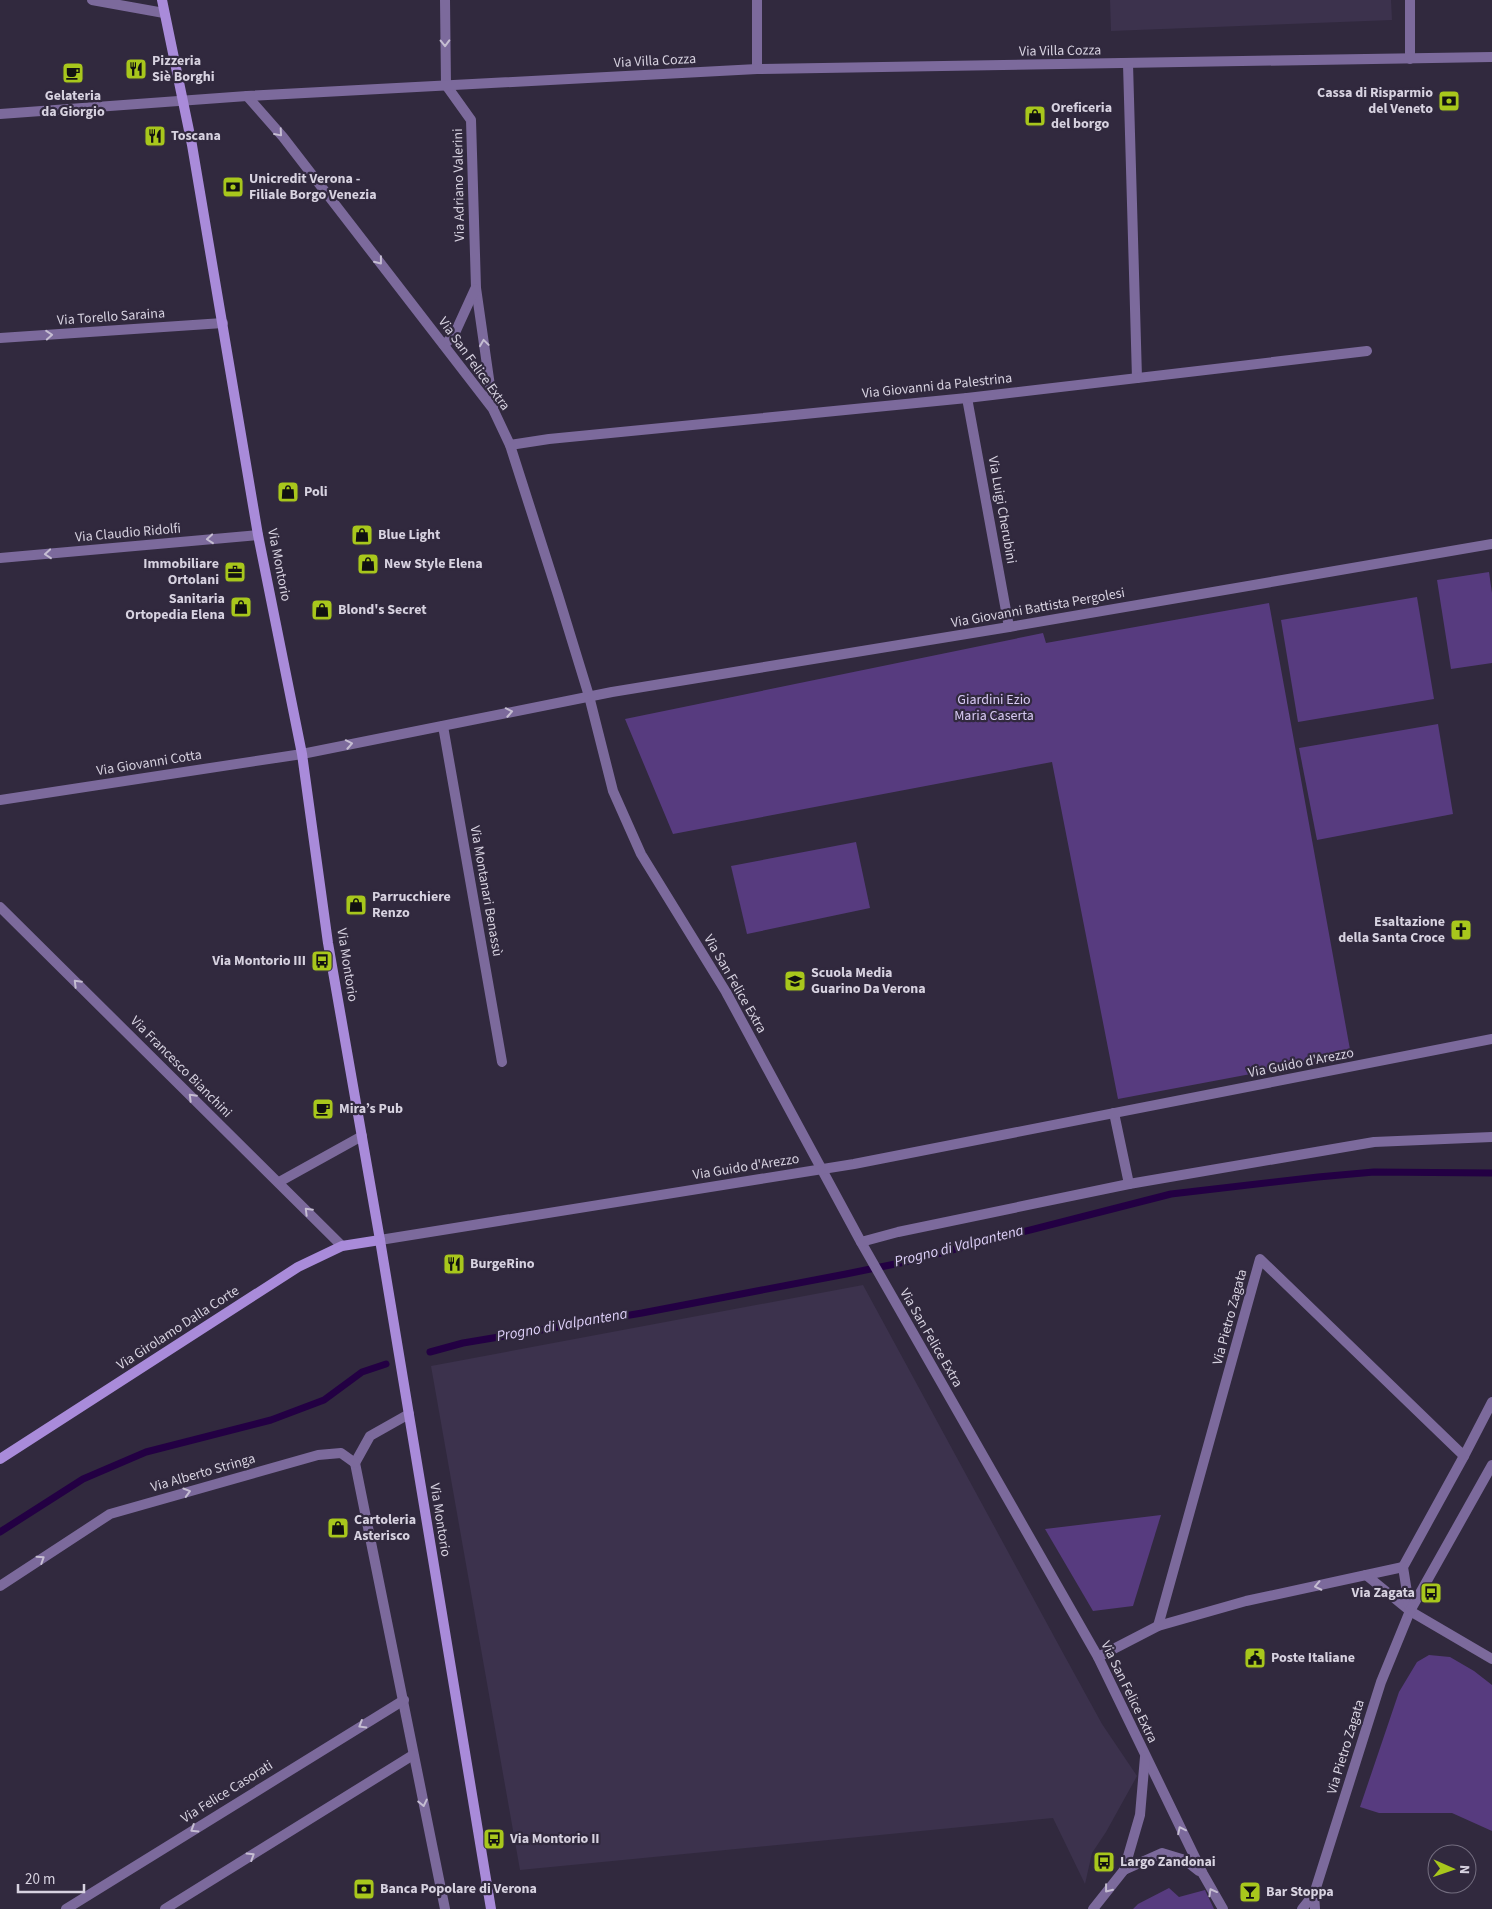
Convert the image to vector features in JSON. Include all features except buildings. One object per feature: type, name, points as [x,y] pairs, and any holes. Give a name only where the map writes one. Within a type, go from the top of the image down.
[{"type":"street","points":[[92,0],[164,13]]},
{"type":"street","name":"Via Montorio","points":[[162,0],[183,100],[223,323],[258,535],[302,754],[328,943],[402,1368],[490,1909]]},
{"type":"street","points":[[445,0],[446,85]]},
{"type":"street","points":[[757,0],[757,69]]},
{"type":"street","points":[[1410,0],[1410,59]]},
{"type":"street","name":"Via Villa Cozza","points":[[0,114],[247,96],[757,69],[1492,58]]},
{"type":"street","points":[[1128,64],[1137,378]]},
{"type":"street","name":"Via Adriano Valerini","points":[[446,85],[472,120],[476,288],[493,409]]},
{"type":"street","name":"Via San Felice Extra","points":[[247,96],[284,138],[493,409],[510,445],[589,696],[613,791],[642,854],[726,992],[863,1246],[1098,1657],[1203,1874],[1222,1909]]},
{"type":"street","name":"Via Adriano Valerini","points":[[444,345],[454,336],[476,288]]},
{"type":"street","name":"Via Torello Saraina","points":[[0,338],[223,323]]},
{"type":"street","name":"Via Giovanni da Palestrina","points":[[510,445],[549,439],[967,398],[1367,351]]},
{"type":"street","name":"Via Luigi Cherubini","points":[[967,398],[1009,627]]},
{"type":"street","name":"Via Claudio Ridolfi","points":[[0,558],[258,535]]},
{"type":"street","name":"Via Giovanni Battista Pergolesi","points":[[589,696],[1009,627],[1492,544]]},
{"type":"street","points":[[302,754],[589,696]]},
{"type":"street","name":"Via Montanari Benassù","points":[[443,726],[502,1062]]},
{"type":"street","name":"Via Giovanni Cotta","points":[[0,800],[302,754]]},
{"type":"street","name":"Via Francesco Bianchini","points":[[0,907],[342,1246]]},
{"type":"street","name":"Via Guido d'Arezzo","points":[[380,1240],[822,1168],[1492,1039]]},
{"type":"street","points":[[1114,1113],[1129,1184]]},
{"type":"street","points":[[278,1182],[362,1136]]},
{"type":"street","points":[[863,1246],[898,1232],[1129,1184],[1374,1142],[1492,1137]]},
{"type":"street","name":"Via Girolamo Dalla Corte","points":[[0,1459],[298,1267],[342,1246],[380,1240]]},
{"type":"street","name":"Via Pietro Zagata","points":[[1158,1626],[1260,1259],[1464,1456]]},
{"type":"street","points":[[1410,1611],[1403,1567],[1492,1402]]},
{"type":"street","points":[[409,1414],[370,1436],[355,1463],[445,1909]]},
{"type":"street","name":"Via Alberto Stringa","points":[[0,1586],[110,1514],[318,1455],[341,1453],[355,1463]]},
{"type":"street","name":"Via Pietro Zagata","points":[[1302,1909],[1314,1894],[1381,1682],[1410,1611],[1492,1465]]},
{"type":"street","points":[[1098,1657],[1158,1626],[1246,1601],[1403,1567]]},
{"type":"street","points":[[1366,1575],[1410,1611],[1492,1659]]},
{"type":"street","name":"Via Felice Casorati","points":[[66,1909],[404,1700]]},
{"type":"street","points":[[164,1909],[413,1755]]},
{"type":"street","points":[[1093,1909],[1124,1870],[1140,1816],[1146,1756]]},
{"type":"street","points":[[1124,1870],[1162,1853],[1185,1860],[1203,1874]]},
{"type":"street","name":"Via Pietro Zagata","points":[[1314,1894],[1316,1909]]},
{"type":"shaded area","points":[[1110,0],[1391,0],[1392,20],[1111,31]]},
{"type":"shaded area","points":[[863,1285],[1102,1724],[1137,1776],[1092,1853],[1085,1884],[1053,1818],[520,1870],[431,1366]]},
{"type":"green space","points":[[1489,572],[1492,593],[1492,663],[1451,669],[1437,580]]},
{"type":"green space","points":[[1417,597],[1434,699],[1298,722],[1281,620]]},
{"type":"green space","name":"Giardini Ezio Maria Caserta","points":[[1269,603],[1351,1055],[1118,1099],[1052,762],[673,834],[625,719],[1043,633],[1046,643]]},
{"type":"green space","points":[[1438,724],[1453,814],[1317,840],[1299,748]]},
{"type":"green space","points":[[856,842],[870,908],[747,934],[731,866]]},
{"type":"green space","points":[[1161,1515],[1133,1606],[1093,1611],[1045,1529]]},
{"type":"green space","points":[[1429,1655],[1450,1657],[1474,1671],[1492,1685],[1492,1831],[1452,1813],[1379,1813],[1360,1807],[1399,1692],[1417,1662]]},
{"type":"green space","points":[[1169,1888],[1179,1897],[1205,1890],[1214,1909],[1133,1909],[1138,1904]]},
{"type":"waterway","name":"Progno di Valpantena","points":[[430,1352],[463,1343],[642,1313],[905,1262],[1171,1194],[1374,1172],[1492,1173]]},
{"type":"waterway","name":"Progno di Valpantena","points":[[0,1532],[83,1479],[146,1452],[271,1420],[324,1400],[362,1372],[386,1364]]},
{"type":"place","name":"Pizzeria Siè Borghi","points":[[136,69]]},
{"type":"place","name":"Gelateria da Giorgio","points":[[73,73]]},
{"type":"place","name":"Cassa di Risparmio del Veneto","points":[[1449,101]]},
{"type":"place","name":"Oreficeria del borgo","points":[[1035,116]]},
{"type":"place","name":"Toscana","points":[[155,136]]},
{"type":"place","name":"Unicredit Verona - Filiale Borgo Venezia","points":[[233,187]]},
{"type":"place","name":"Poli","points":[[288,492]]},
{"type":"place","name":"Blue Light","points":[[362,535]]},
{"type":"place","name":"New Style Elena","points":[[368,564]]},
{"type":"place","name":"Immobiliare Ortolani","points":[[235,572]]},
{"type":"place","name":"Sanitaria Ortopedia Elena","points":[[241,607]]},
{"type":"place","name":"Blond's Secret","points":[[322,610]]},
{"type":"place","name":"Parrucchiere Renzo","points":[[356,905]]},
{"type":"place","name":"Esaltazione della Santa Croce","points":[[1461,930]]},
{"type":"place","name":"Via Montorio III","points":[[322,961]]},
{"type":"place","name":"Scuola Media Guarino Da Verona","points":[[795,981]]},
{"type":"place","name":"Mira’s Pub","points":[[323,1109]]},
{"type":"place","name":"BurgeRino","points":[[454,1264]]},
{"type":"place","name":"Cartoleria Asterisco","points":[[338,1528]]},
{"type":"place","name":"Via Zagata","points":[[1431,1593]]},
{"type":"place","name":"Poste Italiane","points":[[1255,1658]]},
{"type":"place","name":"Via Montorio II","points":[[494,1839]]},
{"type":"place","name":"Largo Zandonai","points":[[1104,1862]]},
{"type":"place","name":"Banca Popolare di Verona","points":[[364,1889]]},
{"type":"place","name":"Bar Stoppa","points":[[1250,1892]]}]
